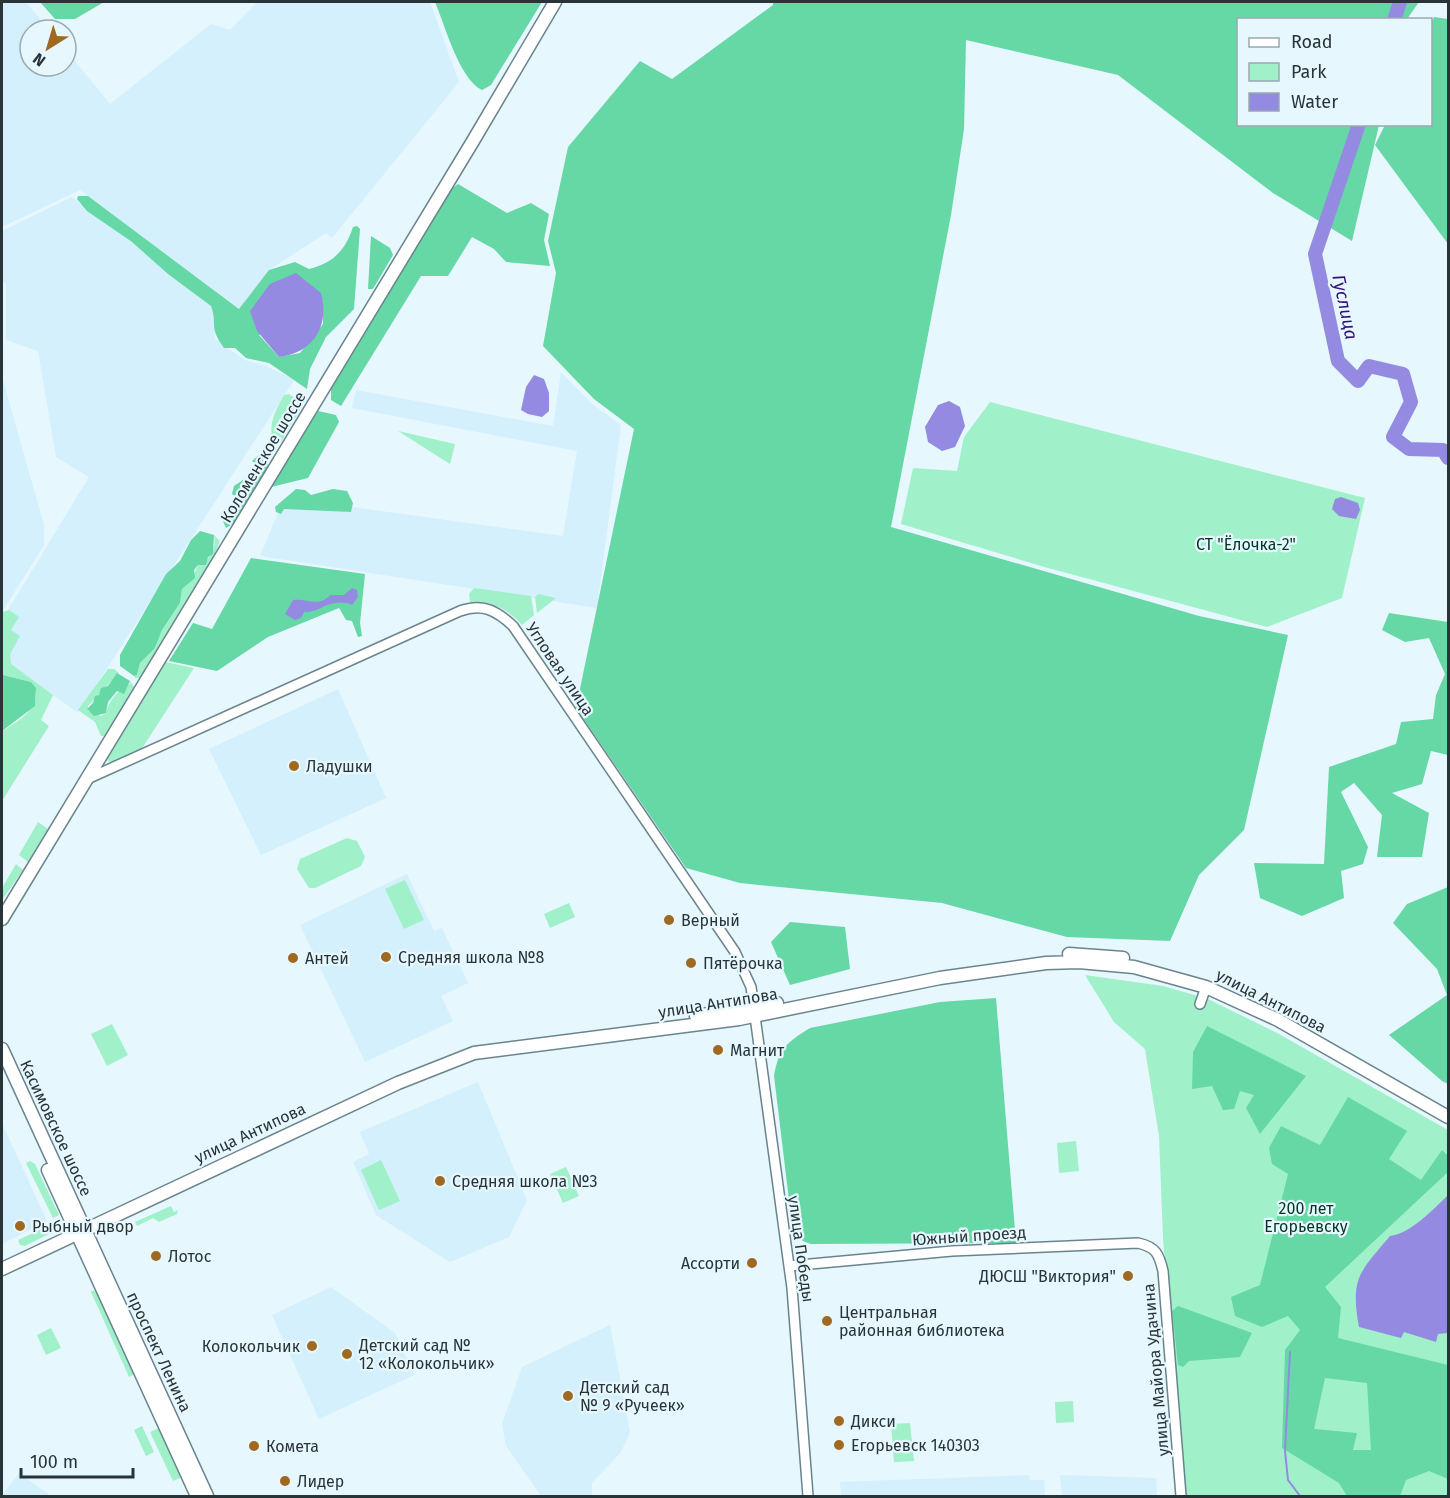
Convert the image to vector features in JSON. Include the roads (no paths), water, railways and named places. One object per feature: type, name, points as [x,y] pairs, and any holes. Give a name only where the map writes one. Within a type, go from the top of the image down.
[{"type":"main road","name":"Коломенское шоссе","points":[[2,919],[83,781],[312,408],[552,6]]},
{"type":"main road","name":"улица Антипова","points":[[754,1011],[994,961],[1052,955],[1103,955],[1188,972],[1250,997],[1449,1108]]},
{"type":"main road","name":"улица Антипова","points":[[2,1261],[384,1081],[468,1046],[754,1011],[940,978],[1046,963],[1079,962],[1134,968],[1206,987],[1278,1020],[1449,1117]]},
{"type":"main road","name":"Касимовское шоссе","points":[[2,1053],[78,1227]]},
{"type":"main road","name":"Касимовское шоссе","points":[[2,1068],[78,1227]]},
{"type":"main road","name":"улица Антипова","points":[[2,1269],[78,1227]]},
{"type":"main road","name":"проспект Ленина","points":[[78,1227],[197,1497]]},
{"type":"main road","name":"проспект Ленина","points":[[78,1227],[207,1497]]},
{"type":"street","name":"Угловая улица","points":[[83,781],[454,613],[474,606],[489,608],[502,616],[518,633],[735,952],[748,979],[754,1011]]},
{"type":"street","points":[[1200,1004],[1206,987]]},
{"type":"street","name":"улица Победы","points":[[754,1011],[789,1266],[808,1497]]},
{"type":"street","name":"Южный проезд","points":[[789,1266],[999,1248],[1138,1243],[1150,1246]]},
{"type":"street","name":"улица Майора Удачина","points":[[1150,1246],[1160,1257],[1163,1271],[1181,1497]]},
{"type":"water","points":[[296,273],[321,293],[323,316],[321,327],[310,344],[301,350],[279,357],[257,331],[250,311],[270,284]]},
{"type":"water","points":[[534,375],[544,379],[549,393],[549,411],[542,417],[521,410],[526,387]]},
{"type":"water","points":[[949,401],[960,407],[965,426],[955,447],[942,451],[928,442],[925,427],[938,405]]},
{"type":"water","points":[[1341,497],[1358,503],[1360,510],[1356,519],[1339,516],[1332,509],[1335,499]]},
{"type":"water","points":[[352,588],[357,590],[358,597],[352,605],[331,604],[304,612],[301,618],[295,620],[285,614],[293,600],[317,602],[330,595],[344,595]]},
{"type":"water","points":[[1448,1195],[1448,1333],[1438,1334],[1436,1342],[1404,1332],[1401,1338],[1359,1327],[1357,1286],[1371,1258],[1390,1236],[1406,1231],[1429,1214]]},
{"type":"waterway","name":"Гуслица","points":[[1395,18],[1400,2]]},
{"type":"waterway","name":"Гуслица","points":[[1358,126],[1315,254],[1338,361],[1358,381],[1369,366],[1403,374],[1411,402],[1393,437],[1409,449],[1443,450],[1448,458]]},
{"type":"waterway","points":[[1290,1352],[1285,1451],[1288,1480],[1300,1496]]},
{"type":"place","name":"Ладушки","points":[[294,766]]},
{"type":"place","name":"Верный","points":[[669,920]]},
{"type":"place","name":"Средняя школа №8","points":[[386,957]]},
{"type":"place","name":"Антей","points":[[293,958]]},
{"type":"place","name":"Пятёрочка","points":[[691,963]]},
{"type":"place","name":"Магнит","points":[[718,1050]]},
{"type":"place","name":"Средняя школа №3","points":[[440,1181]]},
{"type":"place","name":"Рыбный двор","points":[[20,1226]]},
{"type":"place","name":"Лотос","points":[[156,1256]]},
{"type":"place","name":"Ассорти","points":[[752,1263]]},
{"type":"place","name":"ДЮСШ \"Виктория\"","points":[[1128,1276]]},
{"type":"place","name":"Центральная районная библиотека","points":[[827,1321]]},
{"type":"place","name":"Колокольчик","points":[[312,1346]]},
{"type":"place","name":"Детский сад № 12 «Колокольчик»","points":[[347,1354]]},
{"type":"place","name":"Детский сад № 9 «Ручеек»","points":[[568,1396]]},
{"type":"place","name":"Дикси","points":[[839,1421]]},
{"type":"place","name":"Егорьевск 140303","points":[[839,1445]]},
{"type":"place","name":"Комета","points":[[254,1446]]},
{"type":"place","name":"Лидер","points":[[285,1481]]},
{"type":"park label","name":"СТ \"Ёлочка-2\"","points":[[1246,544]]},
{"type":"park label","name":"200 лет Егорьевску","points":[[1306,1217]]}]
